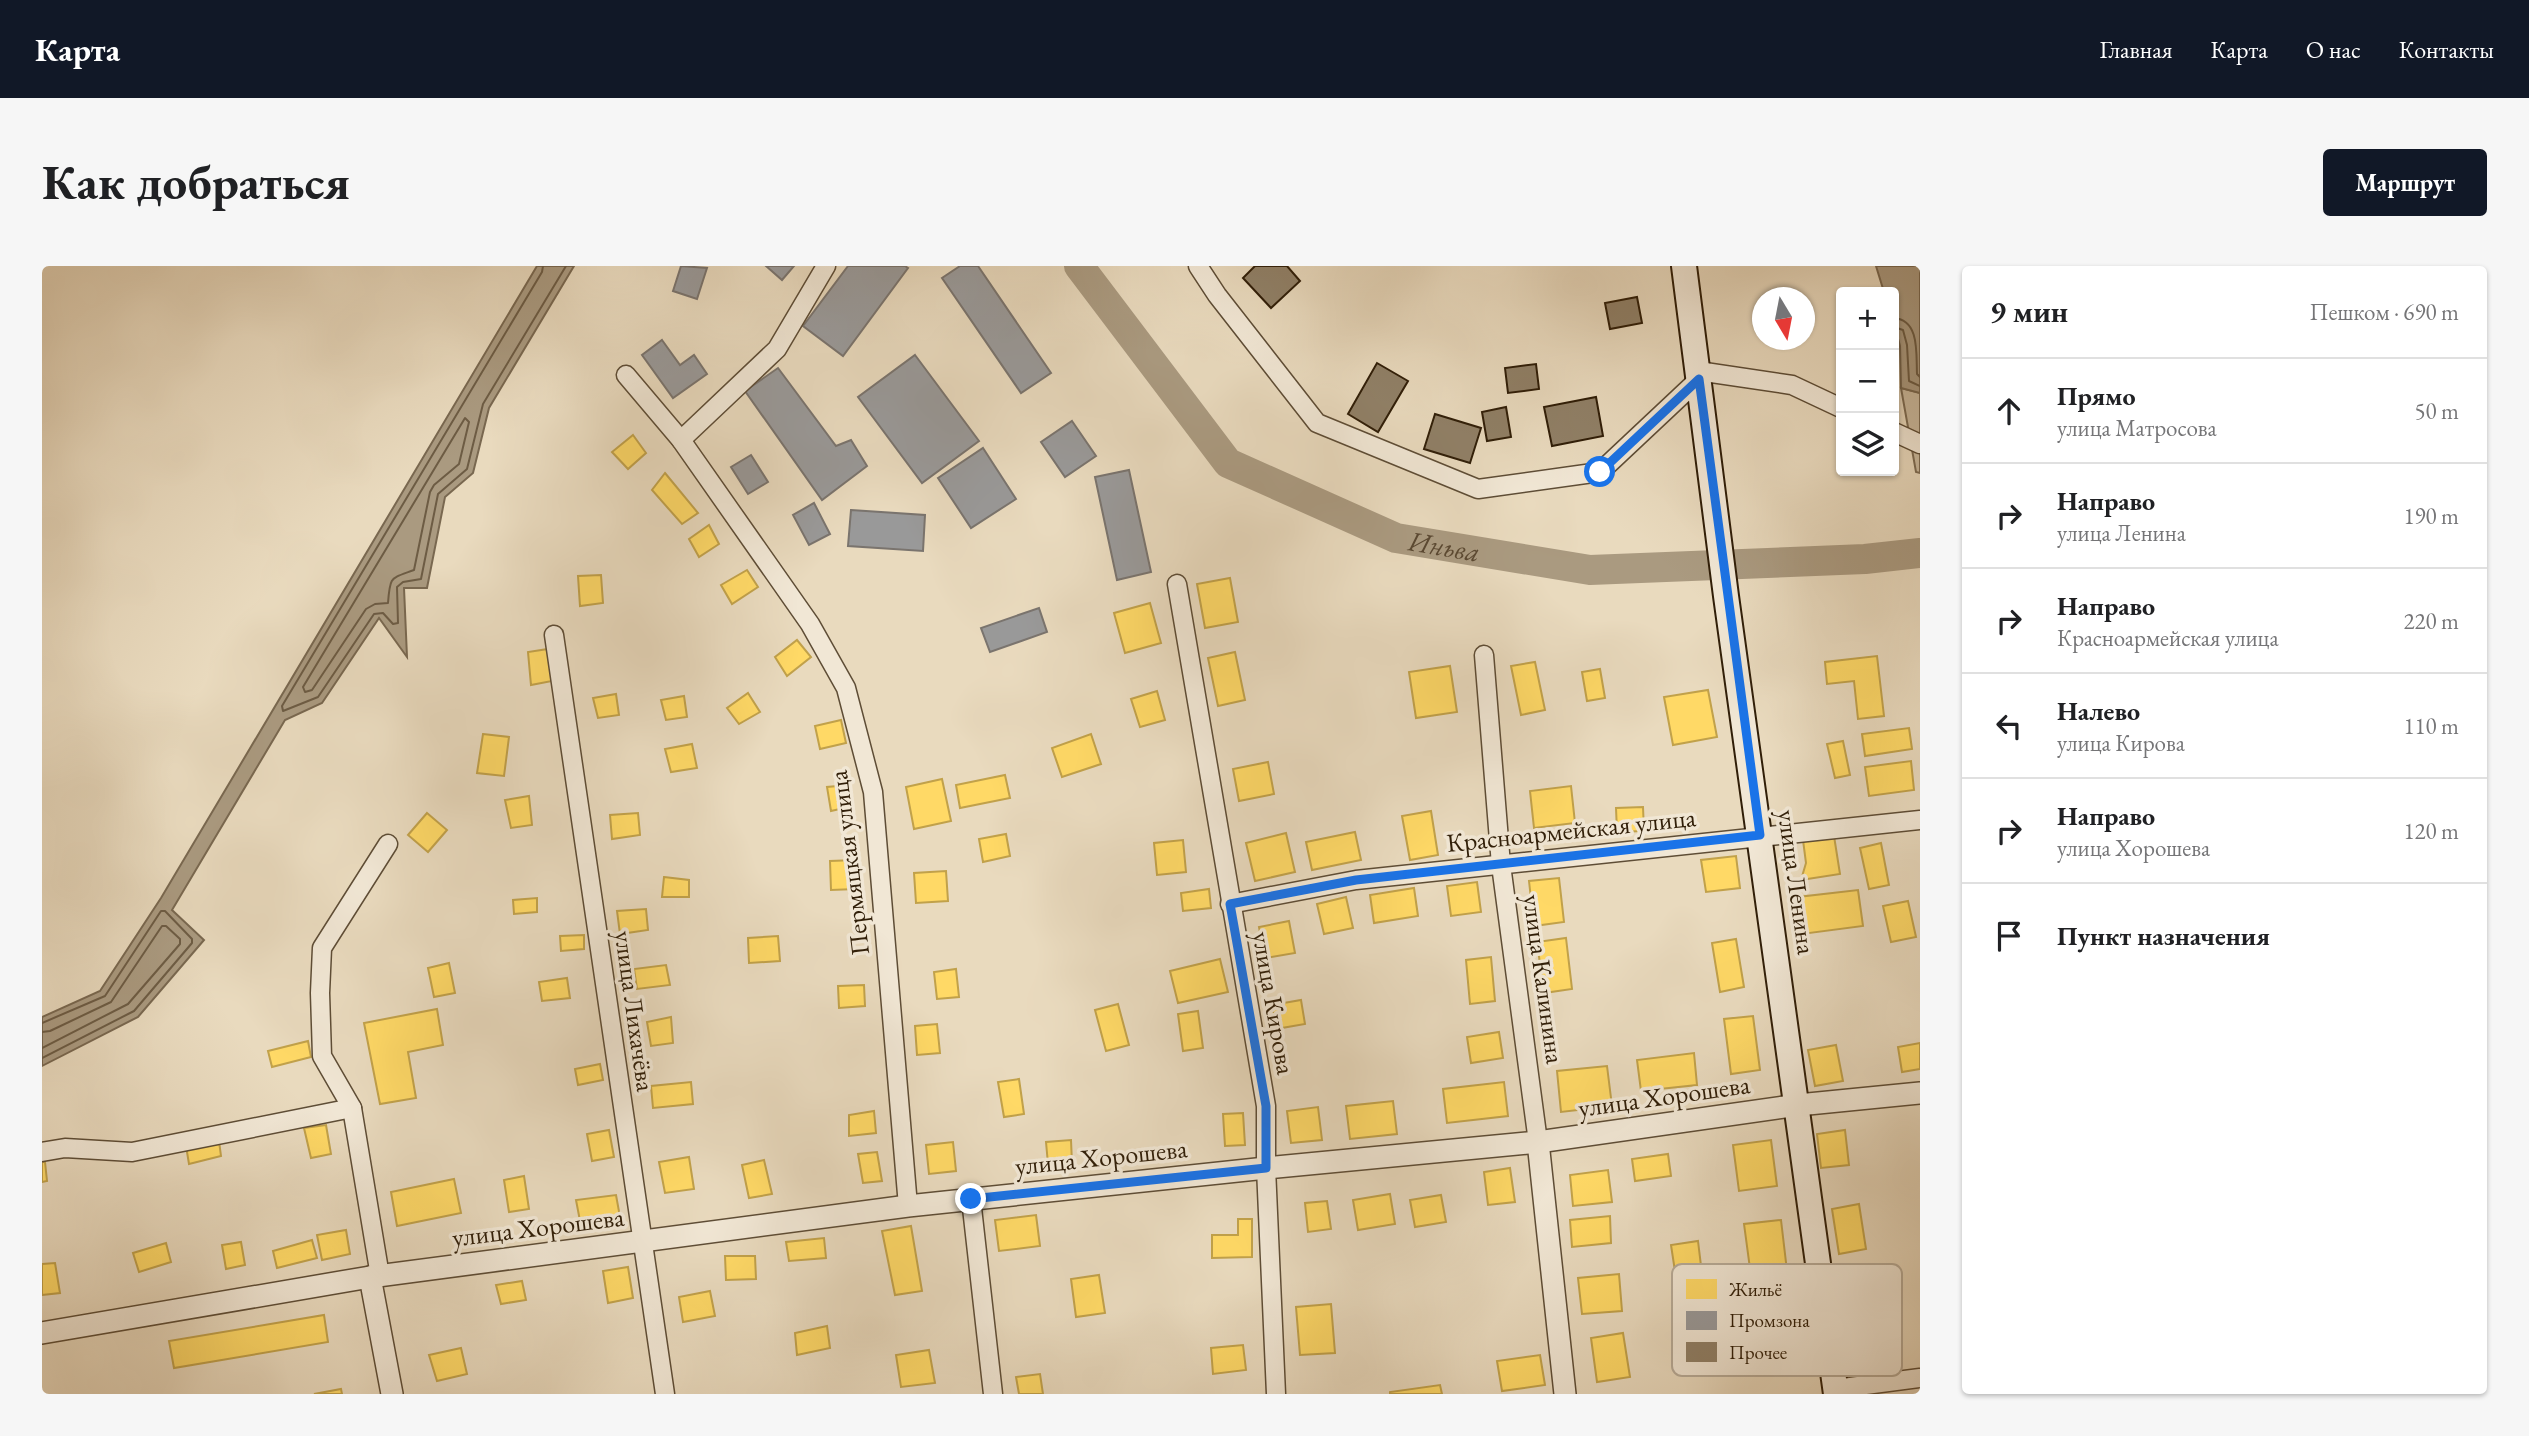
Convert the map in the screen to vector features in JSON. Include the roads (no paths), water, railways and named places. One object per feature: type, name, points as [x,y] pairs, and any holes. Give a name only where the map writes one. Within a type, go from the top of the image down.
[{"type":"main road","name":"улица Ленина","points":[[1684,266],[1726,596],[1819,1264]]},
{"type":"street","points":[[681,440],[777,349],[826,266]]},
{"type":"street","points":[[1198,266],[1217,295],[1317,423],[1478,489],[1600,472],[1698,375],[1792,385],[1836,406]]},
{"type":"street","name":"Пермяцкая улица","points":[[626,375],[681,440],[810,624],[846,688],[873,792],[908,1206]]},
{"type":"street","points":[[1899,434],[1920,443]]},
{"type":"street","name":"улица Кирова","points":[[1177,584],[1266,1106],[1266,1168],[1276,1394]]},
{"type":"street","name":"улица Лихачёва","points":[[554,635],[665,1394]]},
{"type":"street","name":"улица Калинина","points":[[1484,655],[1501,865],[1538,1142],[1565,1394]]},
{"type":"street","name":"Красноармейская улица","points":[[1230,904],[1356,880],[1920,820]]},
{"type":"street","points":[[388,844],[322,948],[322,1056],[352,1108],[392,1394]]},
{"type":"street","name":"улица Хорошева","points":[[42,1333],[375,1277],[908,1206],[1538,1142],[1798,1105],[1920,1093]]},
{"type":"street","points":[[42,1153],[65,1148],[132,1152],[352,1108]]},
{"type":"street","points":[[971,1199],[993,1394]]},
{"type":"street","points":[[1836,1392],[1920,1378]]},
{"type":"water","points":[[537,266],[574,266],[489,408],[473,473],[445,497],[427,588],[404,588],[407,657],[379,618],[322,703],[285,720],[172,910],[204,940],[138,1017],[42,1066],[42,1017],[100,991],[161,898]]},
{"type":"water","points":[[1876,266],[1920,266],[1920,393],[1901,388],[1899,287],[1882,287]]},
{"type":"waterway","name":"Иньва","points":[[1079,266],[1228,463],[1396,538],[1590,570],[1865,559],[1920,553]]}]
